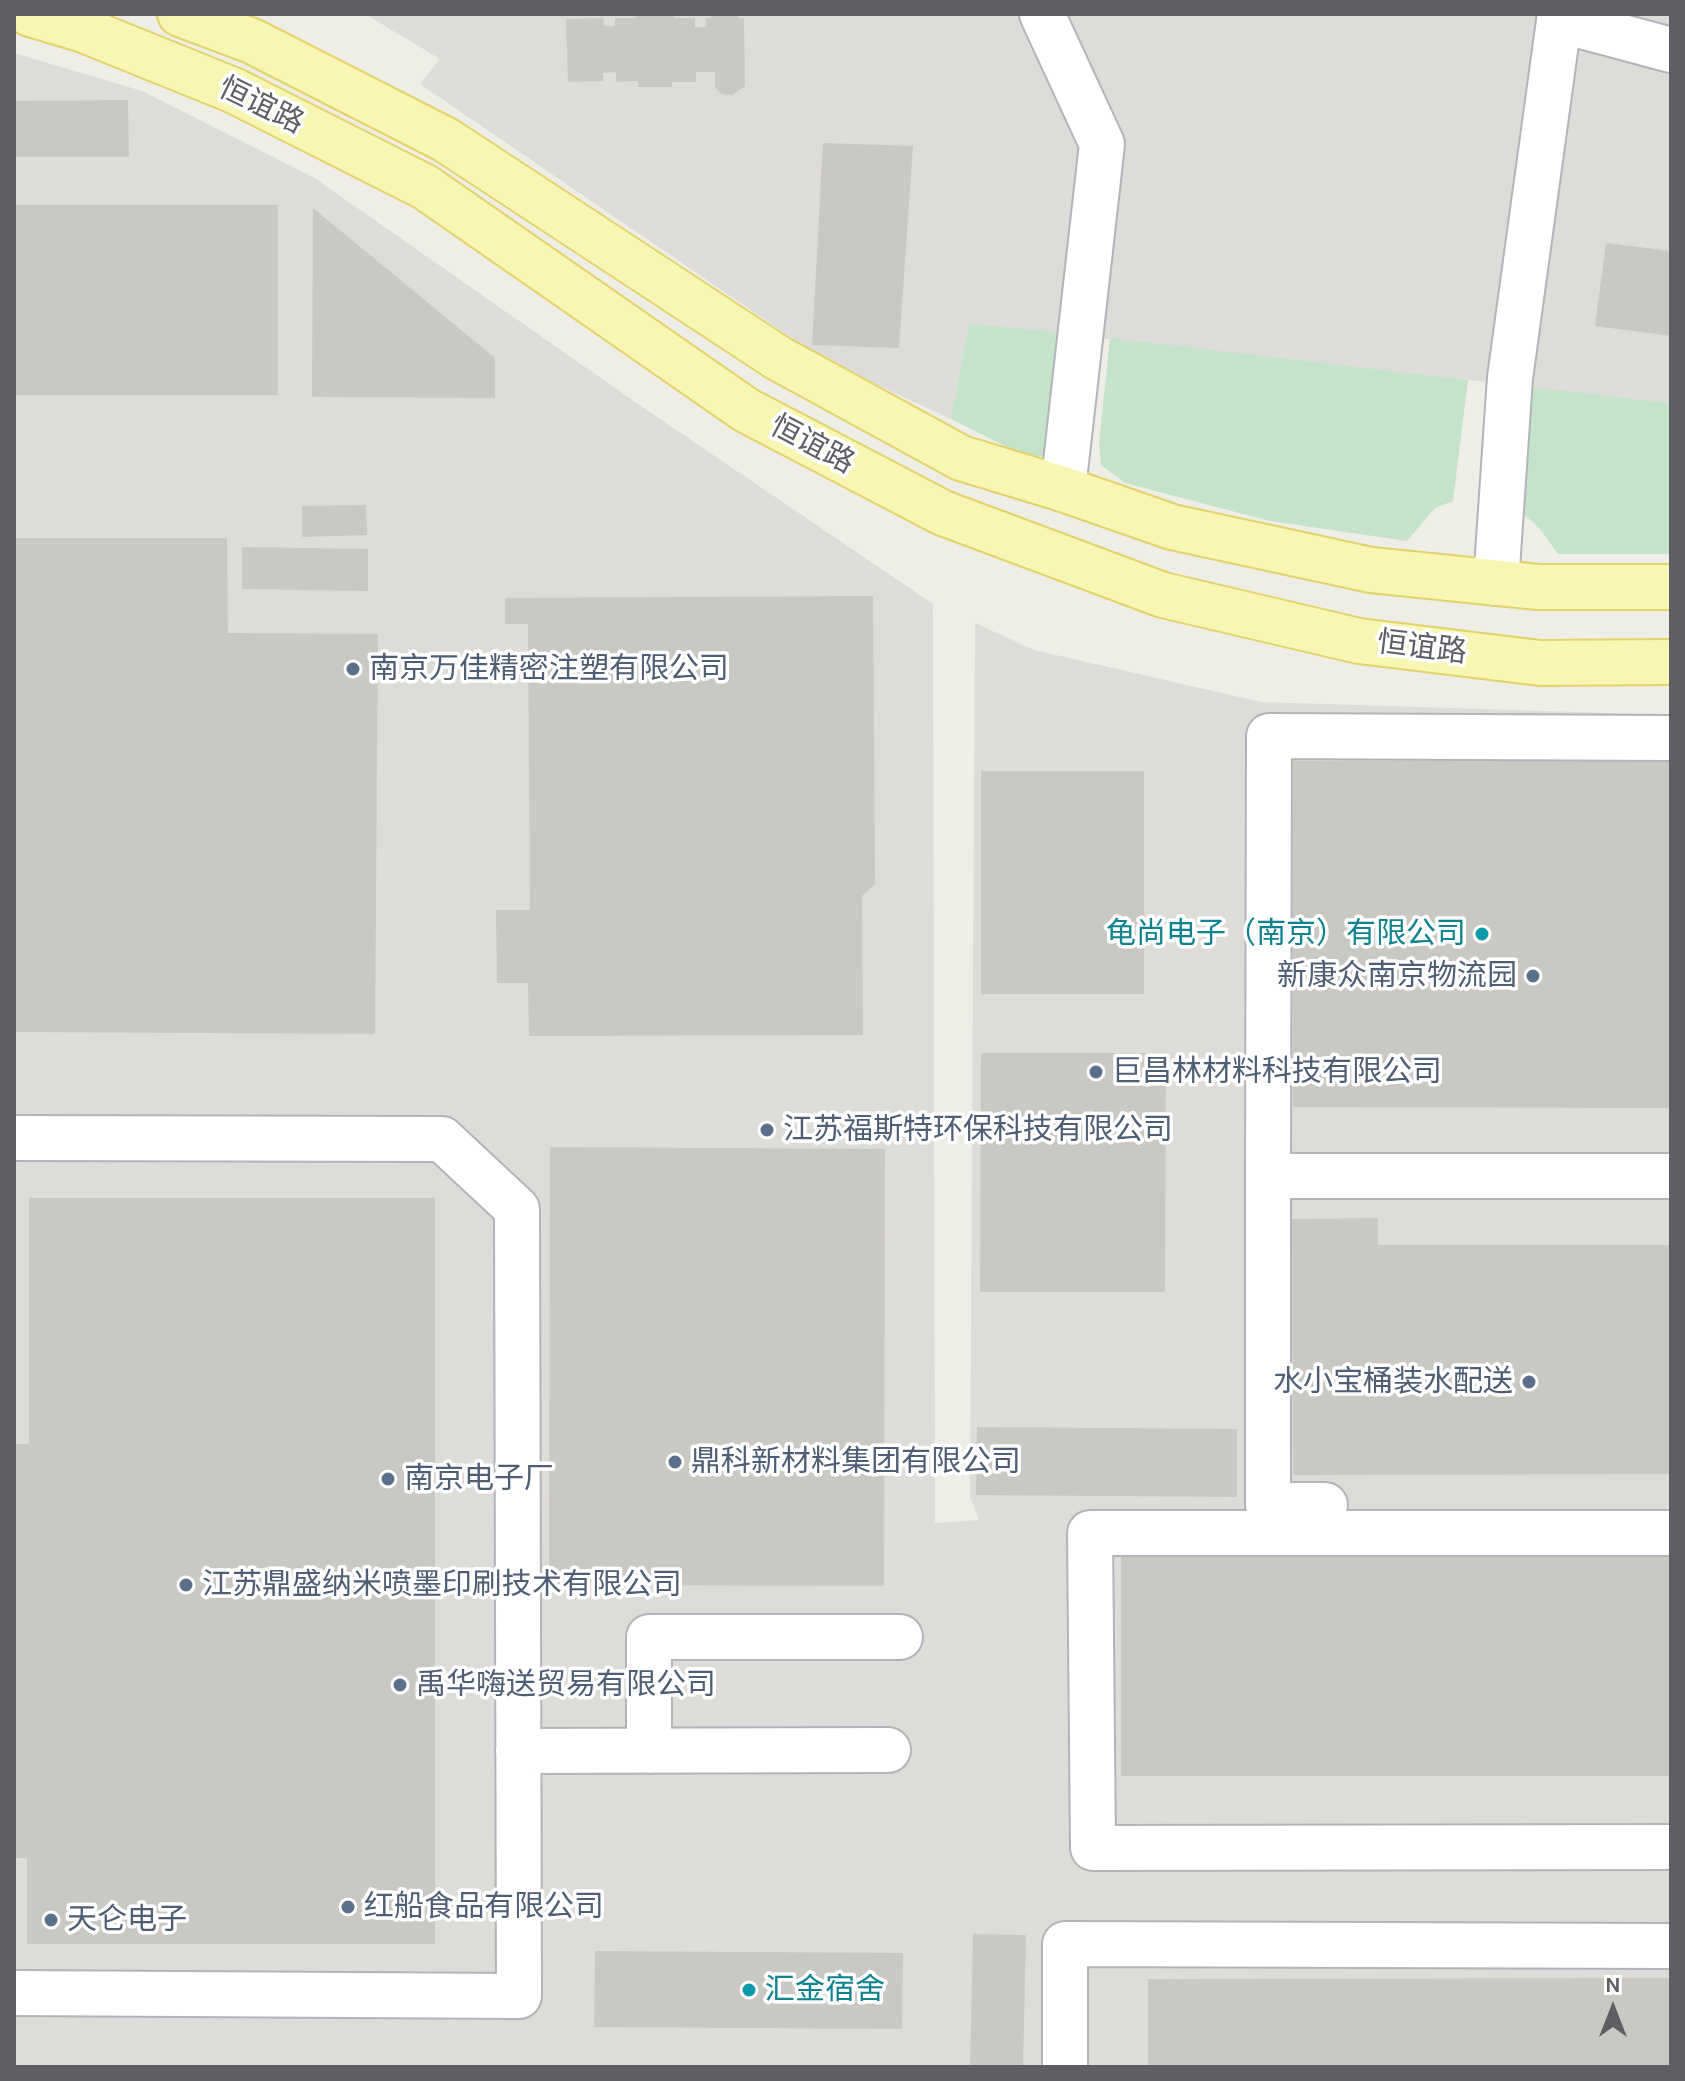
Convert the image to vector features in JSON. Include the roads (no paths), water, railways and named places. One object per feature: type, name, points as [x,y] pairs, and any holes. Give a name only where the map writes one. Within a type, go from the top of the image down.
[{"type":"main road","name":"恒谊路","points":[[30,14],[84,30],[235,91],[425,187],[746,410],[943,513],[1163,595],[1359,641],[1540,663],[1671,662]]},
{"type":"main road","name":"恒谊路","points":[[180,14],[252,41],[446,140],[778,358],[961,458],[1172,527],[1371,570],[1538,587],[1671,587]]},
{"type":"lane","points":[[1042,14],[1102,144],[1063,489]]},
{"type":"lane","points":[[1496,583],[1510,378],[1560,17],[1671,50]]},
{"type":"lane","points":[[1671,738],[1269,736],[1268,1176],[1268,1505],[1671,1506]]},
{"type":"lane","points":[[14,1138],[442,1139],[517,1209],[519,1996],[14,1993]]},
{"type":"lane","points":[[1268,1176],[1671,1176]]},
{"type":"lane","points":[[1671,1533],[1090,1533],[1093,1848],[1671,1847]]},
{"type":"lane","points":[[649,1751],[649,1637],[900,1637]]},
{"type":"lane","points":[[518,1751],[888,1750]]},
{"type":"lane","points":[[1065,2067],[1065,1944],[1671,1946]]},
{"type":"place","name":"南京万佳精密注塑有限公司","points":[[353,669]]},
{"type":"place","name":"龟尚电子（南京）有限公司","points":[[1482,934]]},
{"type":"place","name":"新康众南京物流园","points":[[1533,976]]},
{"type":"place","name":"巨昌林材料科技有限公司","points":[[1096,1072]]},
{"type":"place","name":"江苏福斯特环保科技有限公司","points":[[767,1130]]},
{"type":"place","name":"水小宝桶装水配送","points":[[1529,1382]]},
{"type":"place","name":"鼎科新材料集团有限公司","points":[[675,1462]]},
{"type":"place","name":"南京电子厂","points":[[388,1479]]},
{"type":"place","name":"江苏鼎盛纳米喷墨印刷技术有限公司","points":[[186,1585]]},
{"type":"place","name":"禹华嗨送贸易有限公司","points":[[400,1685]]},
{"type":"place","name":"红船食品有限公司","points":[[348,1907]]},
{"type":"place","name":"天仑电子","points":[[51,1920]]},
{"type":"place","name":"汇金宿舍","points":[[749,1990]]}]
